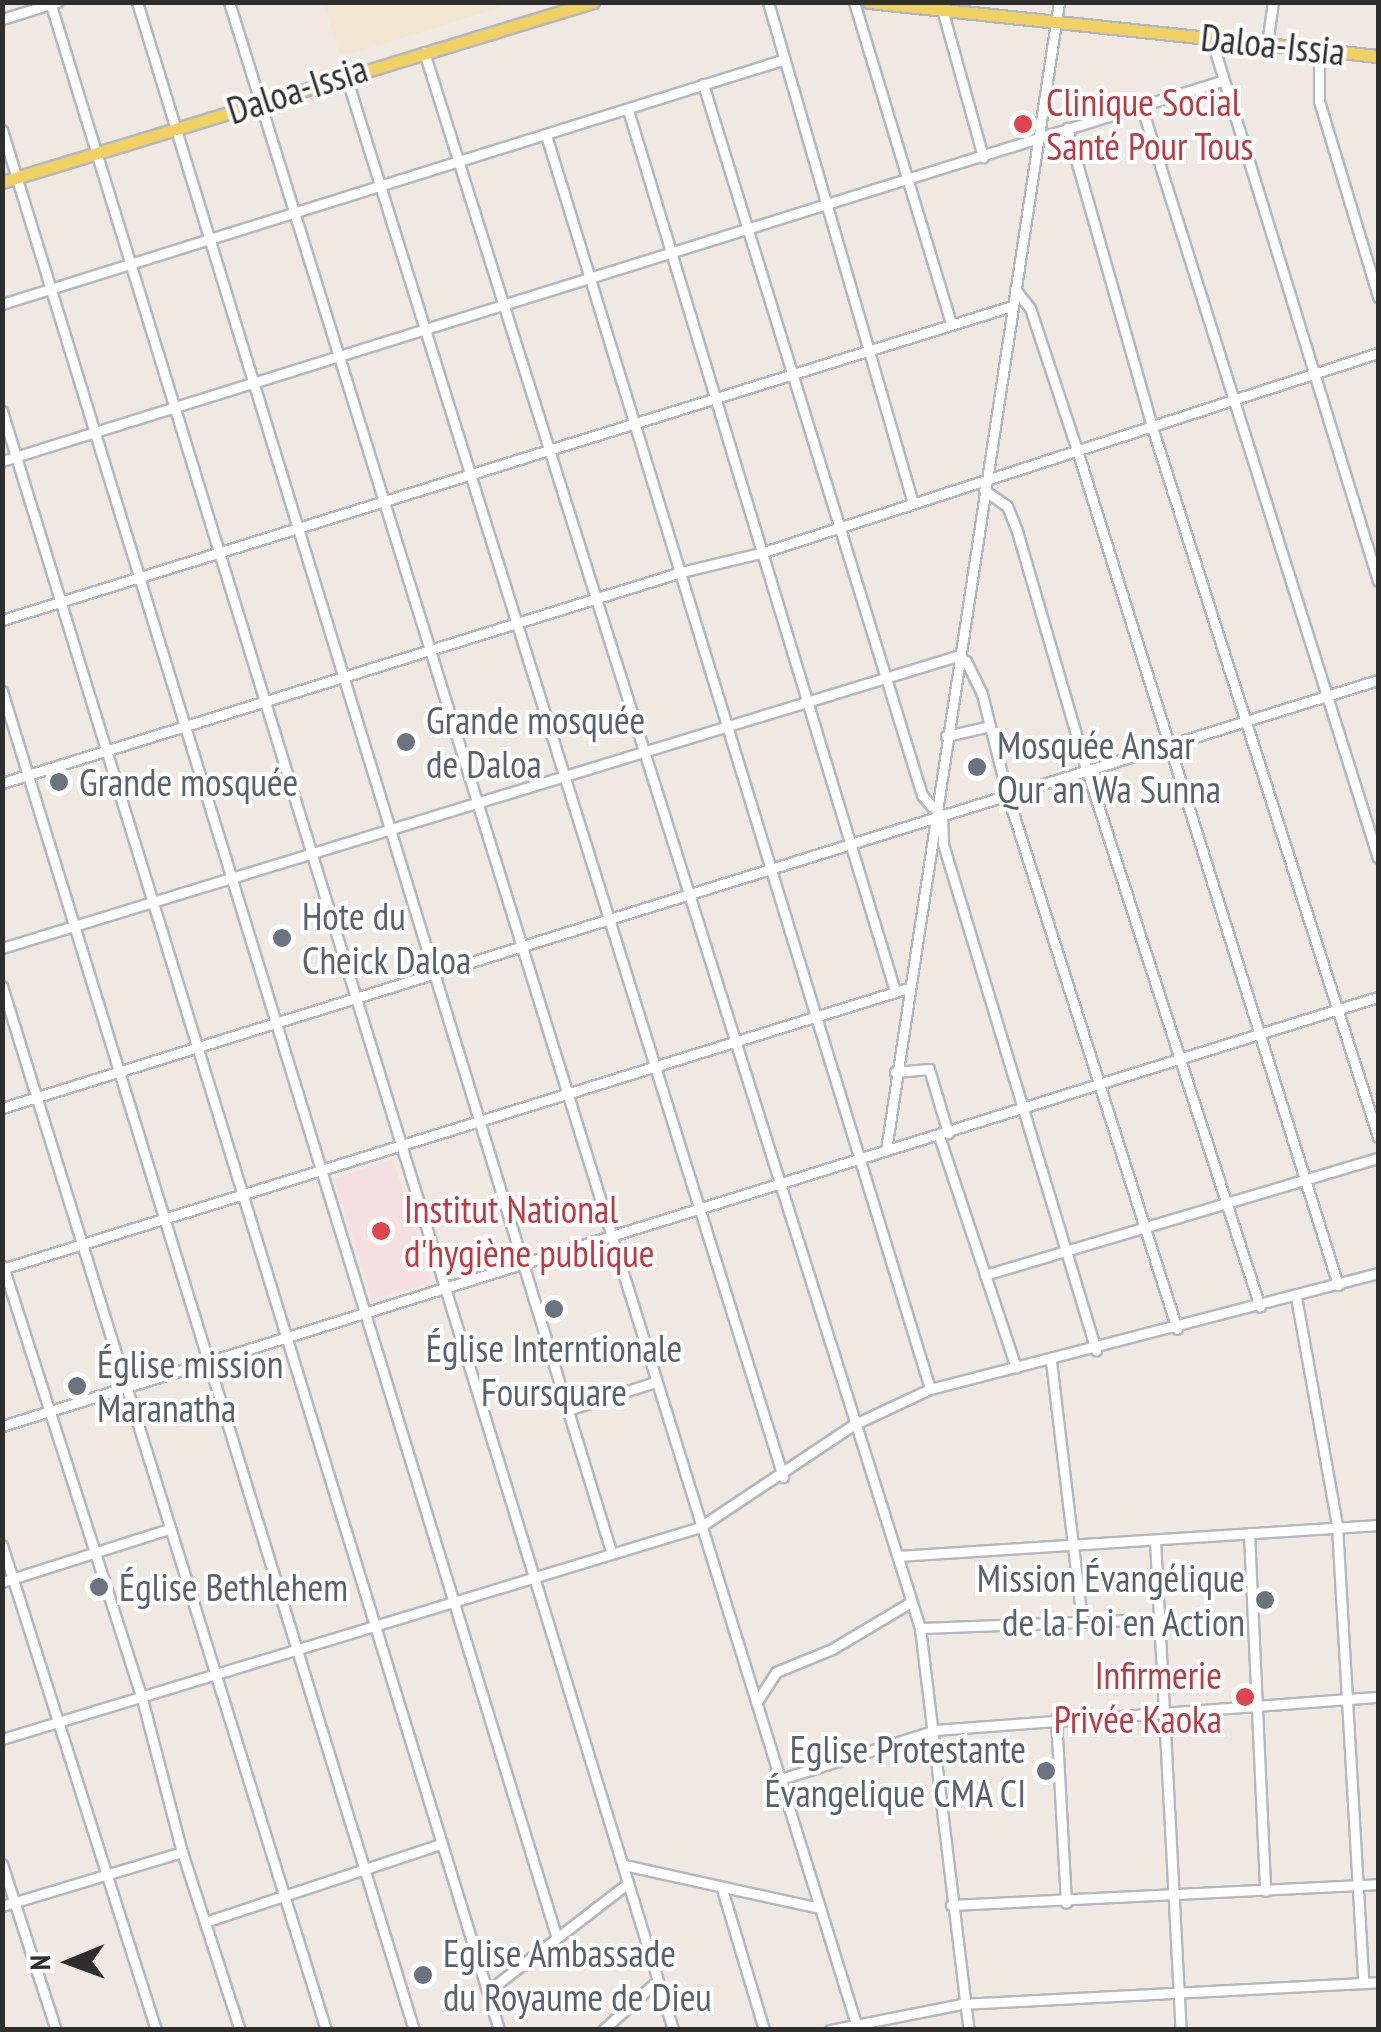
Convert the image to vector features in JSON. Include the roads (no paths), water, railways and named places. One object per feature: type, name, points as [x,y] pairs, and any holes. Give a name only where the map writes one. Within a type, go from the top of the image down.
[{"type":"main road","name":"Daloa-Issia","points":[[2,182],[423,49],[593,2]]},
{"type":"main road","name":"Daloa-Issia","points":[[868,2],[1378,56]]},
{"type":"street","points":[[137,2],[348,676],[433,972],[571,1409],[611,1552]]},
{"type":"street","points":[[229,2],[700,1527],[784,1778],[857,2026]]},
{"type":"street","points":[[768,2],[782,60],[872,348],[912,500]]},
{"type":"street","points":[[854,2],[904,181],[951,323]]},
{"type":"street","points":[[886,1150],[900,990],[936,814],[1059,2]]},
{"type":"street","points":[[1267,44],[1273,2]]},
{"type":"street","points":[[2,19],[52,3],[314,852],[397,1147],[673,2030]]},
{"type":"street","points":[[942,9],[983,158]]},
{"type":"street","points":[[1211,38],[1311,374],[1378,581]]},
{"type":"street","points":[[423,49],[598,599],[686,896],[920,1628],[936,1730],[962,2004],[969,2030]]},
{"type":"street","points":[[1319,49],[1319,101],[1378,297]]},
{"type":"street","points":[[2,304],[782,60]]},
{"type":"street","points":[[345,73],[383,184],[782,1477]]},
{"type":"street","points":[[2,461],[1221,81]]},
{"type":"street","points":[[703,84],[888,674],[922,795],[936,814],[1096,1350]]},
{"type":"street","points":[[1141,104],[1378,858]]},
{"type":"street","points":[[628,110],[900,990]]},
{"type":"street","points":[[1067,128],[1152,426],[1378,1138]]},
{"type":"street","points":[[2,130],[54,287],[319,1173],[557,1938]]},
{"type":"street","points":[[546,135],[819,1013],[930,1389]]},
{"type":"street","points":[[1015,289],[1030,308],[1077,450],[1338,1285]]},
{"type":"street","points":[[2,620],[1012,306]]},
{"type":"street","points":[[2,783],[681,572],[764,552],[912,500],[1233,402],[1378,353]]},
{"type":"street","points":[[2,411],[499,2030]]},
{"type":"street","points":[[984,490],[1007,506],[1018,531],[1086,768],[1260,1307]]},
{"type":"street","points":[[2,948],[957,656]]},
{"type":"street","points":[[957,656],[972,670],[1007,794],[1177,1329]]},
{"type":"street","points":[[2,1108],[196,1045],[774,870],[936,814],[1170,747],[1378,680]]},
{"type":"street","points":[[2,692],[160,1221],[414,2030]]},
{"type":"street","points":[[946,736],[990,726]]},
{"type":"street","points":[[2,986],[326,2030]]},
{"type":"street","points":[[240,2030],[182,1852],[142,1695],[3,1267],[319,1173],[900,990]]},
{"type":"street","points":[[2,1426],[862,1157],[1261,1037],[1378,997]]},
{"type":"street","points":[[895,1072],[929,1069],[943,1134],[1016,1368]]},
{"type":"street","points":[[985,1276],[1378,1158]]},
{"type":"street","points":[[2,1739],[700,1527],[782,1477],[854,1426],[930,1389],[1096,1350],[1378,1273]]},
{"type":"street","points":[[1296,1297],[1337,1526],[1354,1885],[1363,1983]]},
{"type":"street","points":[[1051,1361],[1069,1546],[1082,1622]]},
{"type":"street","points":[[571,1409],[655,1382]]},
{"type":"street","points":[[898,1556],[1378,1525]]},
{"type":"street","points":[[8,1580],[170,1529]]},
{"type":"street","points":[[1250,1533],[1265,1890]]},
{"type":"street","points":[[1155,1540],[1182,2030]]},
{"type":"street","points":[[2,1545],[8,1580],[58,1722],[156,2030]]},
{"type":"street","points":[[758,1700],[772,1674],[832,1649],[912,1602]]},
{"type":"street","points":[[920,1628],[1158,1619]]},
{"type":"street","points":[[784,1778],[936,1730],[1056,1718],[1378,1697]]},
{"type":"street","points":[[1056,1718],[1066,1903]]},
{"type":"street","points":[[206,1922],[441,1844]]},
{"type":"street","points":[[2,1906],[182,1852]]},
{"type":"street","points":[[2,1864],[56,2030]]},
{"type":"street","points":[[624,1864],[820,1908]]},
{"type":"street","points":[[488,1991],[628,1882]]},
{"type":"street","points":[[951,1906],[1378,1884]]},
{"type":"street","points":[[722,1888],[764,2030]]},
{"type":"street","points":[[603,2030],[657,1981]]},
{"type":"street","points":[[830,2030],[962,2004],[1378,1982]]},
{"type":"place","name":"Clinique Social Santé Pour Tous","points":[[1023,124]]},
{"type":"place","name":"Grande mosquée de Daloa","points":[[406,742]]},
{"type":"place","name":"Mosquée Ansar Qur an Wa Sunna","points":[[977,767]]},
{"type":"place","name":"Grande mosquée","points":[[59,782]]},
{"type":"place","name":"Hote du Cheick Daloa","points":[[282,938]]},
{"type":"place","name":"Institut National d'hygiène publique","points":[[381,1231]]},
{"type":"place","name":"Église Interntionale Foursquare","points":[[554,1309]]},
{"type":"place","name":"Église mission Maranatha","points":[[77,1386]]},
{"type":"place","name":"Église Bethlehem","points":[[99,1587]]},
{"type":"place","name":"Mission Évangélique de la Foi en Action","points":[[1265,1600]]},
{"type":"place","name":"Infirmerie Privée Kaoka","points":[[1245,1697]]},
{"type":"place","name":"Eglise Protestante Évangelique CMA CI","points":[[1046,1771]]},
{"type":"place","name":"Eglise Ambassade du Royaume de Dieu","points":[[423,1975]]}]
